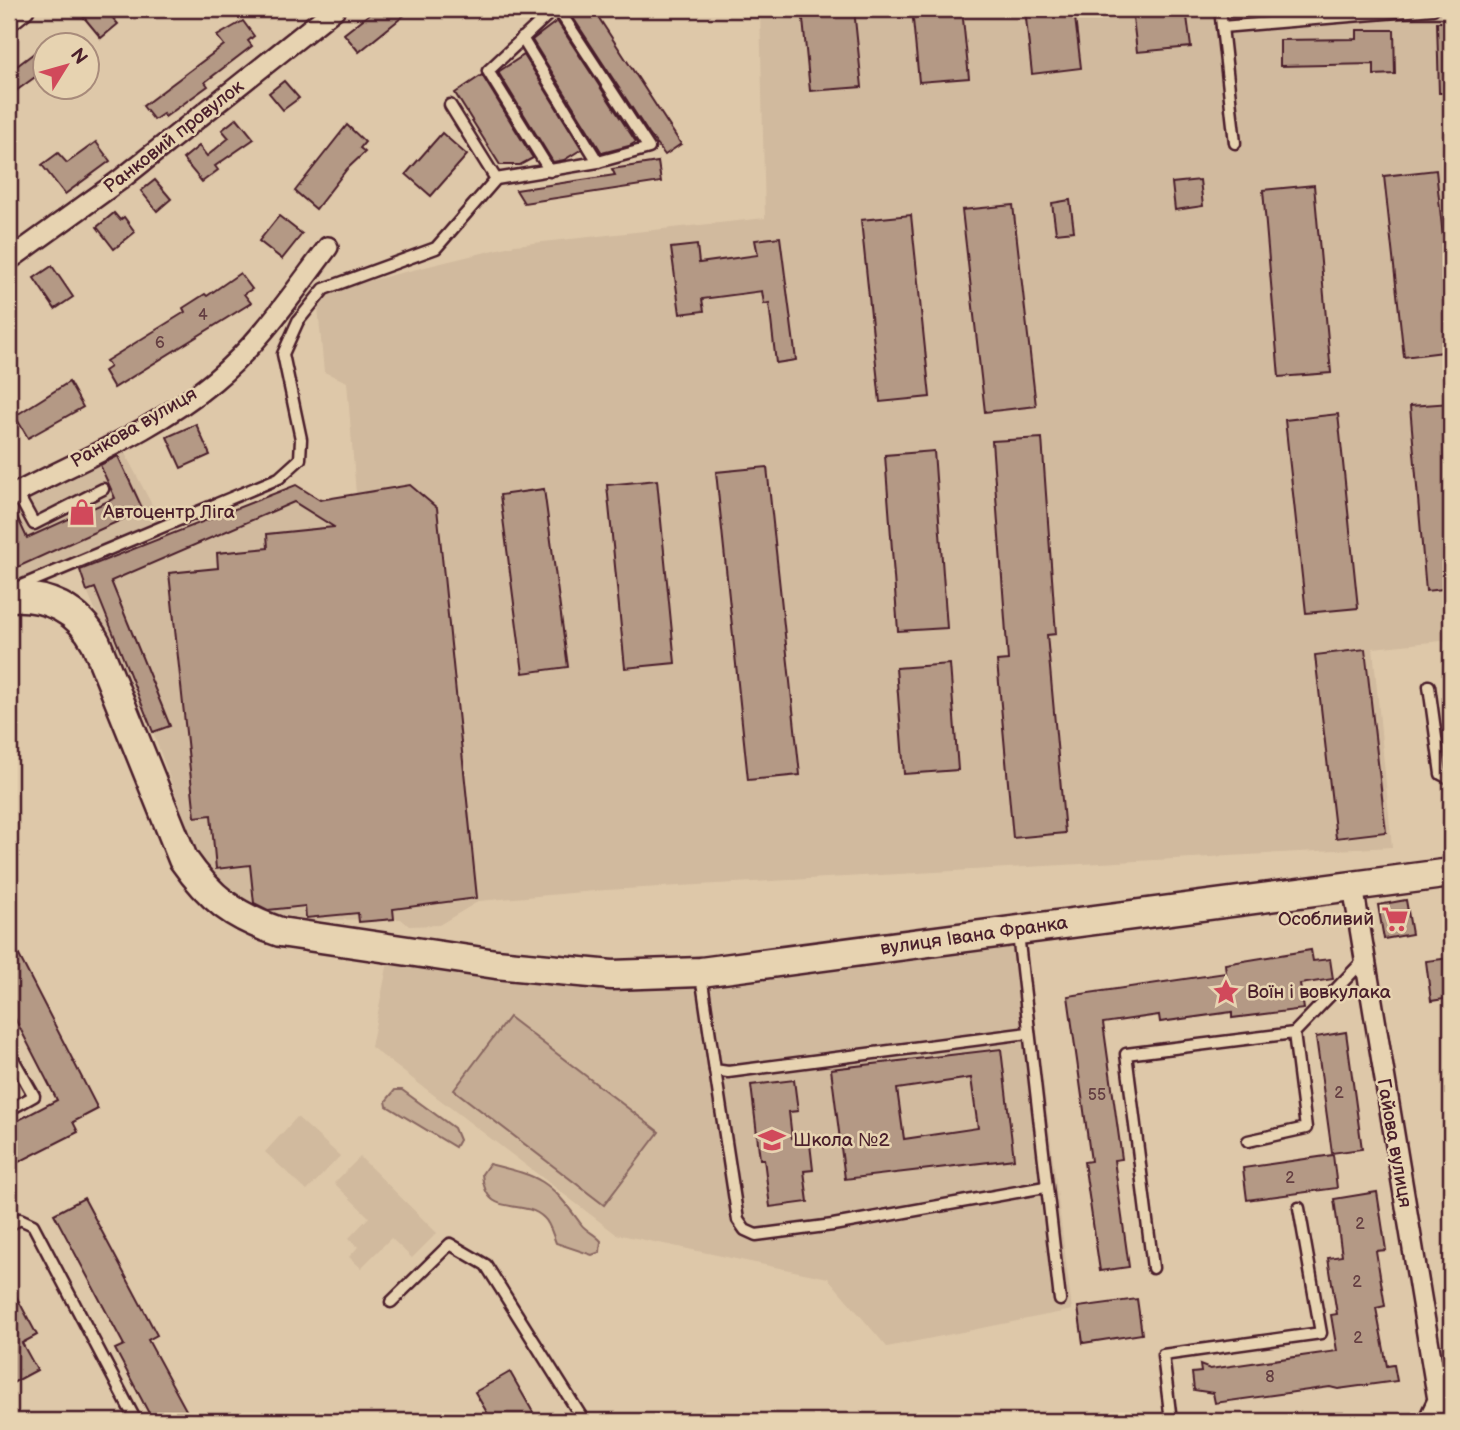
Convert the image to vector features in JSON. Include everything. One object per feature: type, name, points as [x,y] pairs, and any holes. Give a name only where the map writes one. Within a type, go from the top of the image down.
[{"type":"main road","name":"вулиця Івана Франка","points":[[9,597],[36,599],[68,609],[91,632],[183,859],[202,887],[222,905],[248,921],[279,932],[496,964],[612,975],[701,972],[1451,873]]},
{"type":"street","points":[[9,21],[24,9]]},
{"type":"street","name":"Ранковий провулок","points":[[9,260],[120,180],[335,9]]},
{"type":"street","name":"Ранкова вулиця","points":[[13,495],[163,415],[214,381],[259,337],[328,247]]},
{"type":"street","name":"Гайова вулиця","points":[[1353,886],[1438,1400],[1428,1421]]},
{"type":"lane","points":[[9,591],[279,478],[300,459],[301,439],[283,354],[298,321],[324,289],[436,248],[496,179],[550,172],[649,148],[556,9],[488,71],[550,172]]},
{"type":"lane","points":[[1220,9],[1235,143]]},
{"type":"lane","points":[[1222,27],[1433,9]]},
{"type":"lane","points":[[522,38],[598,162]]},
{"type":"lane","points":[[450,105],[496,179]]},
{"type":"lane","points":[[13,495],[34,524],[103,489]]},
{"type":"lane","points":[[1429,686],[1441,775],[1451,779]]},
{"type":"lane","points":[[1018,930],[1045,1187],[1060,1300]]},
{"type":"lane","points":[[1153,1268],[1126,1054],[1293,1033],[1364,960]]},
{"type":"lane","points":[[701,972],[738,1220],[745,1230],[756,1235],[833,1225],[1045,1187]]},
{"type":"lane","points":[[715,1070],[729,1072],[1028,1033]]},
{"type":"lane","points":[[1248,1141],[1306,1129],[1293,1033]]},
{"type":"lane","points":[[9,1052],[34,1096],[9,1110]]},
{"type":"lane","points":[[1171,1421],[1163,1355],[1321,1333],[1298,1208]]},
{"type":"lane","points":[[9,1225],[20,1219],[33,1225],[136,1421]]},
{"type":"lane","points":[[391,1302],[450,1244],[486,1265],[584,1421]]},
{"type":"shaded area","points":[[760,9],[1451,9],[1451,640],[1373,648],[1392,847],[606,890],[479,901],[439,925],[409,926],[401,919],[312,920],[275,914],[247,904],[203,870],[153,732],[91,601],[80,570],[296,485],[320,500],[356,494],[347,382],[324,372],[318,307],[331,290],[515,245],[765,218]]},
{"type":"shaded area","name":"Автоцентр Ліга","points":[[118,440],[163,526],[9,591],[9,497]]},
{"type":"shaded area","name":"Школа №2","points":[[1025,937],[1072,1310],[887,1347],[828,1278],[616,1234],[371,1047],[389,957],[612,983]]},
{"type":"shaded area","points":[[509,1017],[659,1132],[604,1205],[454,1090]]},
{"type":"shaded area","points":[[395,1090],[402,1090],[454,1128],[459,1140],[455,1147],[387,1106],[386,1101]]},
{"type":"shaded area","points":[[297,1117],[340,1156],[307,1191],[265,1152]]},
{"type":"shaded area","points":[[360,1157],[437,1233],[412,1258],[391,1238],[361,1268],[349,1257],[358,1247],[349,1238],[369,1217],[334,1183]]},
{"type":"shaded area","points":[[489,1164],[533,1177],[551,1189],[583,1226],[601,1241],[600,1252],[592,1255],[556,1243],[544,1218],[526,1208],[498,1203],[490,1198],[482,1174]]},
{"type":"building","points":[[77,9],[105,9],[118,24],[102,37],[102,32],[96,32]]},
{"type":"building","points":[[376,9],[412,9],[359,52],[344,34]]},
{"type":"building","points":[[577,9],[593,9],[681,144],[665,155],[570,13]]},
{"type":"building","points":[[802,9],[854,9],[862,87],[810,91]]},
{"type":"building","points":[[912,9],[962,9],[969,78],[919,82]]},
{"type":"building","points":[[1025,9],[1074,9],[1081,68],[1032,74]]},
{"type":"building","points":[[1132,9],[1186,9],[1191,47],[1137,52]]},
{"type":"building","points":[[243,21],[254,36],[248,41],[252,46],[205,82],[208,86],[165,117],[163,114],[154,120],[143,106],[224,45],[217,36]]},
{"type":"building","points":[[557,21],[636,142],[602,153],[532,40]]},
{"type":"building","points":[[1437,22],[1451,22],[1451,93],[1439,93]]},
{"type":"building","points":[[1357,30],[1394,30],[1395,74],[1374,75],[1374,64],[1280,66],[1280,40],[1357,39]]},
{"type":"building","points":[[32,55],[32,79],[9,96],[9,72]]},
{"type":"building","points":[[524,55],[582,149],[564,160],[553,162],[498,72]]},
{"type":"building","points":[[482,75],[533,158],[520,165],[500,165],[455,93]]},
{"type":"building","points":[[284,81],[299,98],[283,110],[269,93]]},
{"type":"building","points":[[237,118],[254,139],[215,166],[218,170],[202,182],[183,159],[199,146],[207,156],[229,138],[222,130]]},
{"type":"building","points":[[347,125],[365,142],[360,148],[365,152],[347,169],[316,209],[295,191]]},
{"type":"building","points":[[442,133],[467,155],[431,196],[406,174]]},
{"type":"building","points":[[96,142],[110,161],[65,194],[42,165],[58,153],[67,163]]},
{"type":"building","points":[[658,162],[661,182],[524,203],[516,190],[615,175],[612,169]]},
{"type":"building","points":[[1436,170],[1451,314],[1451,351],[1404,357],[1384,176]]},
{"type":"building","points":[[155,180],[171,199],[157,211],[141,191]]},
{"type":"building","points":[[1200,180],[1203,206],[1175,210],[1172,183]]},
{"type":"building","points":[[1314,185],[1331,373],[1279,377],[1263,190]]},
{"type":"building","points":[[1070,200],[1074,231],[1056,233],[1052,203]]},
{"type":"building","points":[[1013,205],[1036,406],[985,412],[962,210]]},
{"type":"building","points":[[114,213],[120,220],[124,217],[135,232],[114,249],[97,227]]},
{"type":"building","points":[[911,215],[930,397],[880,402],[861,220]]},
{"type":"building","points":[[279,216],[302,234],[282,259],[259,241]]},
{"type":"building","points":[[780,237],[796,360],[776,363],[769,303],[764,304],[762,291],[702,299],[704,311],[680,314],[671,248],[697,245],[699,263],[758,255],[755,240]]},
{"type":"building","points":[[52,266],[73,297],[55,309],[34,278]]},
{"type":"building","points":[[240,273],[252,289],[244,294],[251,303],[114,388],[104,371],[110,367],[106,361],[185,312],[183,308],[205,294],[207,296]]},
{"type":"building","points":[[69,382],[83,407],[28,438],[15,416]]},
{"type":"building","points":[[1451,403],[1451,588],[1426,591],[1410,406]]},
{"type":"building","points":[[1338,414],[1358,608],[1306,613],[1285,420]]},
{"type":"building","points":[[196,424],[210,455],[181,468],[167,437]]},
{"type":"building","points":[[1042,438],[1056,634],[1047,635],[1065,833],[1013,838],[997,661],[1008,660],[992,441]]},
{"type":"building","points":[[934,451],[947,628],[898,631],[885,455]]},
{"type":"building","points":[[118,456],[143,510],[9,571],[9,509],[13,508],[27,538],[115,498],[100,465]]},
{"type":"building","points":[[767,467],[800,775],[748,780],[716,472]]},
{"type":"building","points":[[657,480],[675,663],[625,668],[607,485]]},
{"type":"building","points":[[296,485],[320,500],[410,485],[437,508],[477,898],[393,909],[394,919],[359,922],[358,913],[306,918],[305,906],[268,910],[254,903],[250,865],[216,869],[211,815],[195,817],[169,573],[218,568],[217,553],[268,548],[267,534],[334,527],[294,502],[111,581],[170,726],[153,732],[95,588],[87,591],[80,570]]},
{"type":"building","points":[[544,489],[568,667],[523,673],[500,495]]},
{"type":"building","points":[[1365,649],[1386,832],[1336,838],[1315,655]]},
{"type":"building","points":[[950,664],[958,770],[904,774],[896,668]]},
{"type":"building","points":[[1406,900],[1412,934],[1384,939],[1378,905]]},
{"type":"building","points":[[9,936],[98,1109],[73,1122],[78,1132],[13,1165],[9,1158],[9,1125],[57,1100],[9,1007]]},
{"type":"building","points":[[1311,950],[1313,961],[1330,959],[1333,979],[1300,984],[1304,1009],[1232,1018],[1232,1012],[1160,1022],[1159,1015],[1103,1023],[1122,1159],[1114,1160],[1129,1267],[1100,1271],[1084,1162],[1091,1161],[1068,996],[1226,973],[1225,964]]},
{"type":"building","points":[[1451,958],[1451,998],[1431,1001],[1426,961]]},
{"type":"building","points":[[1346,1032],[1362,1149],[1332,1153],[1316,1037]]},
{"type":"building","points":[[1001,1049],[1014,1159],[845,1179],[831,1069]],"holes":[[[971,1078],[978,1128],[904,1139],[897,1089]]]},
{"type":"building","points":[[794,1080],[798,1111],[789,1112],[792,1138],[809,1135],[813,1170],[804,1171],[808,1202],[770,1207],[764,1159],[760,1159],[751,1085]]},
{"type":"building","points":[[1333,1155],[1337,1188],[1247,1200],[1243,1168]]},
{"type":"building","points":[[1377,1192],[1386,1250],[1376,1251],[1385,1306],[1376,1308],[1387,1366],[1394,1365],[1397,1381],[1215,1403],[1213,1393],[1194,1390],[1192,1373],[1201,1372],[1200,1365],[1210,1369],[1337,1351],[1331,1315],[1337,1314],[1328,1258],[1342,1256],[1334,1199]]},
{"type":"building","points":[[84,1198],[157,1335],[148,1340],[192,1421],[153,1421],[115,1349],[124,1345],[54,1214]]},
{"type":"building","points":[[9,1283],[37,1335],[22,1343],[37,1370],[9,1385]]},
{"type":"building","points":[[1137,1299],[1142,1334],[1083,1343],[1078,1307]]},
{"type":"building","points":[[510,1372],[538,1421],[492,1421],[475,1392]]},
{"type":"place","name":"Автоцентр Ліга","points":[[82,512]]},
{"type":"place","name":"Особливий","points":[[1395,919]]},
{"type":"place","name":"Воїн і вовкулака","points":[[1226,992]]},
{"type":"place","name":"Школа №2","points":[[772,1140]]}]
